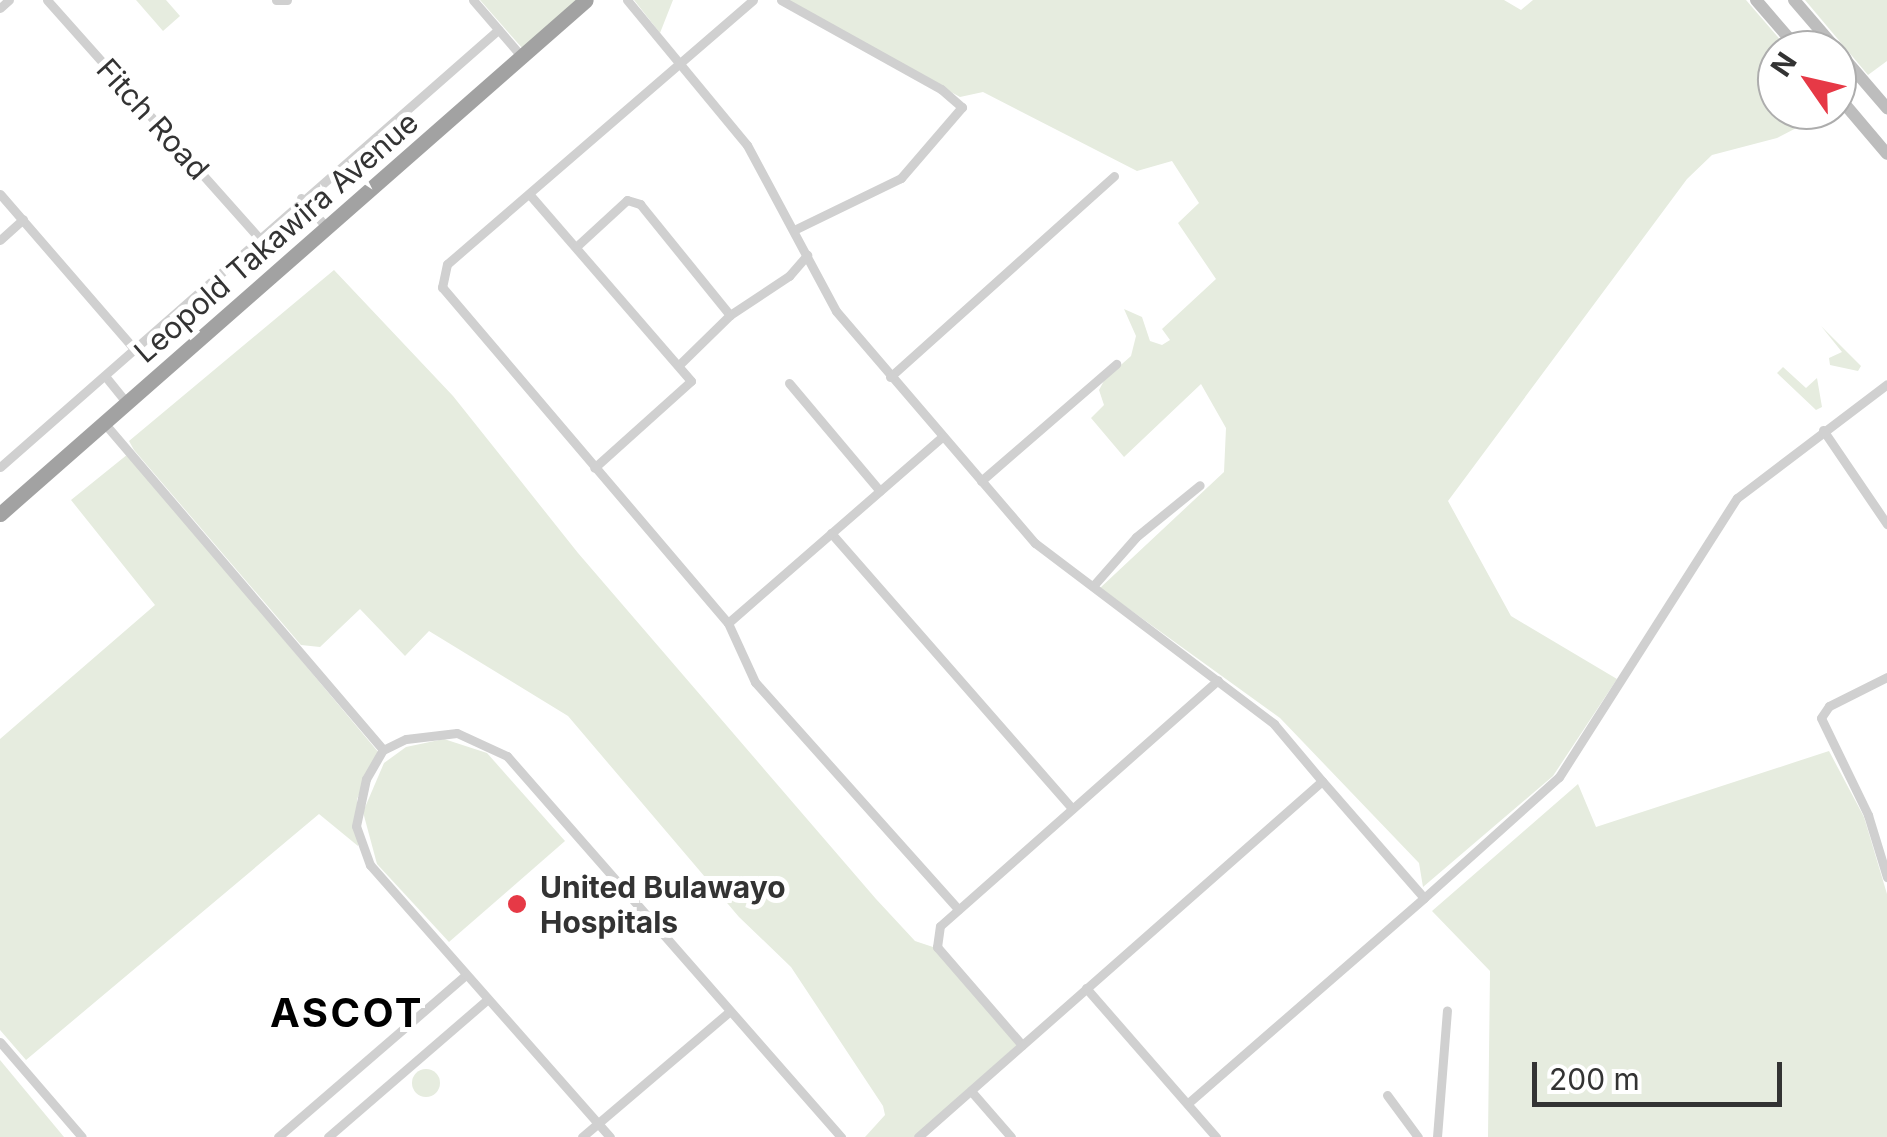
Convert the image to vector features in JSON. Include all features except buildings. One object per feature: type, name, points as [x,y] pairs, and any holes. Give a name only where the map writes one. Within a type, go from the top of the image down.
[{"type":"highway","name":"Leopold Takawira Avenue","points":[[0,514],[586,0]]},
{"type":"main road","points":[[1756,0],[1782,30]]},
{"type":"main road","points":[[1794,0],[1887,108]]},
{"type":"main road","points":[[1857,119],[1887,154]]},
{"type":"street","points":[[0,8],[10,0]]},
{"type":"street","name":"Fitch Road","points":[[47,0],[258,238]]},
{"type":"street","points":[[276,0],[287,0]]},
{"type":"street","points":[[472,0],[522,57]]},
{"type":"street","points":[[627,0],[747,146],[836,311],[980,481],[1040,548],[1274,724],[1424,898]]},
{"type":"street","points":[[753,0],[447,264],[441,281],[594,468],[728,623],[755,682],[958,909]]},
{"type":"street","points":[[781,0],[941,88],[962,107],[901,178],[794,230]]},
{"type":"street","points":[[0,467],[106,376],[300,198],[498,30]]},
{"type":"street","points":[[890,376],[1114,176]]},
{"type":"street","points":[[0,194],[134,350]]},
{"type":"street","points":[[530,195],[681,364],[691,381],[686,390],[594,468]]},
{"type":"street","points":[[300,198],[328,230]]},
{"type":"street","points":[[577,246],[627,200],[636,200],[730,315]]},
{"type":"street","points":[[0,240],[23,220]]},
{"type":"street","points":[[681,364],[730,315],[790,276],[807,255]]},
{"type":"street","points":[[790,276],[815,270]]},
{"type":"street","points":[[980,481],[1116,364]]},
{"type":"street","points":[[106,376],[128,404]]},
{"type":"street","points":[[789,383],[880,490]]},
{"type":"street","points":[[1188,1103],[1560,778],[1728,511],[1823,430],[1887,384]]},
{"type":"street","points":[[105,424],[384,750]]},
{"type":"street","points":[[1823,430],[1887,524]]},
{"type":"street","points":[[728,623],[942,437]]},
{"type":"street","points":[[1093,586],[1136,537],[1200,485]]},
{"type":"street","points":[[832,533],[1072,808]]},
{"type":"street","points":[[1887,678],[1829,706],[1822,718],[1868,815],[1887,876]]},
{"type":"street","points":[[1022,1045],[937,946],[940,926],[1218,680]]},
{"type":"street","points":[[610,1137],[466,975],[360,846],[360,799],[384,750],[406,738],[457,733],[506,756],[840,1137]]},
{"type":"street","points":[[918,1137],[1322,781]]},
{"type":"street","points":[[278,1137],[466,975]]},
{"type":"street","points":[[1086,988],[1216,1137]]},
{"type":"street","points":[[328,1137],[488,999]]},
{"type":"street","points":[[1436,1137],[1447,1010]]},
{"type":"street","points":[[582,1137],[730,1012]]},
{"type":"street","points":[[0,1042],[82,1137]]},
{"type":"street","points":[[971,1091],[1011,1137]]},
{"type":"street","points":[[1387,1094],[1418,1137]]},
{"type":"shaded area","points":[[136,0],[166,0],[180,16],[163,31]]},
{"type":"shaded area","points":[[480,0],[580,0],[523,49]]},
{"type":"shaded area","points":[[634,0],[673,0],[660,33]]},
{"type":"shaded area","points":[[784,0],[1504,0],[1521,10],[1533,0],[1746,0],[1772,30],[1757,30],[1757,130],[1792,130],[1777,138],[1712,155],[1687,179],[1448,501],[1511,616],[1617,679],[1553,776],[1423,887],[1419,863],[1280,718],[1100,588],[1224,472],[1226,428],[1201,384],[1124,457],[1091,418],[1104,405],[1099,390],[1105,379],[1131,356],[1136,336],[1124,309],[1142,317],[1150,341],[1162,345],[1170,340],[1162,329],[1216,279],[1178,223],[1199,203],[1172,161],[1137,171],[983,92],[960,97]]},
{"type":"shaded area","points":[[1805,0],[1887,0],[1887,61],[1868,75],[1857,62],[1857,30],[1830,30]]},
{"type":"shaded area","points":[[334,270],[453,396],[578,553],[876,899],[915,941],[936,948],[1017,1045],[914,1137],[865,1137],[885,1115],[883,1106],[791,967],[739,917],[568,716],[429,631],[405,656],[360,609],[320,647],[301,645],[134,450],[129,441]]},
{"type":"shaded area","points":[[1821,326],[1861,366],[1858,371],[1830,365],[1829,358],[1842,352]]},
{"type":"shaded area","points":[[1783,367],[1806,388],[1817,378],[1822,407],[1816,410],[1777,373]]},
{"type":"shaded area","points":[[128,454],[379,753],[357,799],[358,846],[319,814],[26,1060],[0,1030],[0,739],[155,605],[71,500]]},
{"type":"shaded area","points":[[444,739],[487,753],[565,841],[449,942],[377,864],[363,812],[384,763],[406,747]]},
{"type":"shaded area","points":[[1829,751],[1864,817],[1887,894],[1887,1137],[1488,1137],[1490,971],[1432,911],[1578,784],[1596,827]]},
{"type":"shaded area","points":[[0,1060],[64,1137],[0,1137]]},
{"type":"shaded area","points":[[426,1069],[436,1073],[440,1083],[436,1093],[426,1097],[416,1093],[412,1083],[416,1073]]},
{"type":"place","name":"United Bulawayo Hospitals","points":[[517,904]]},
{"type":"district","name":"ASCOT","points":[[347,1013]]}]
